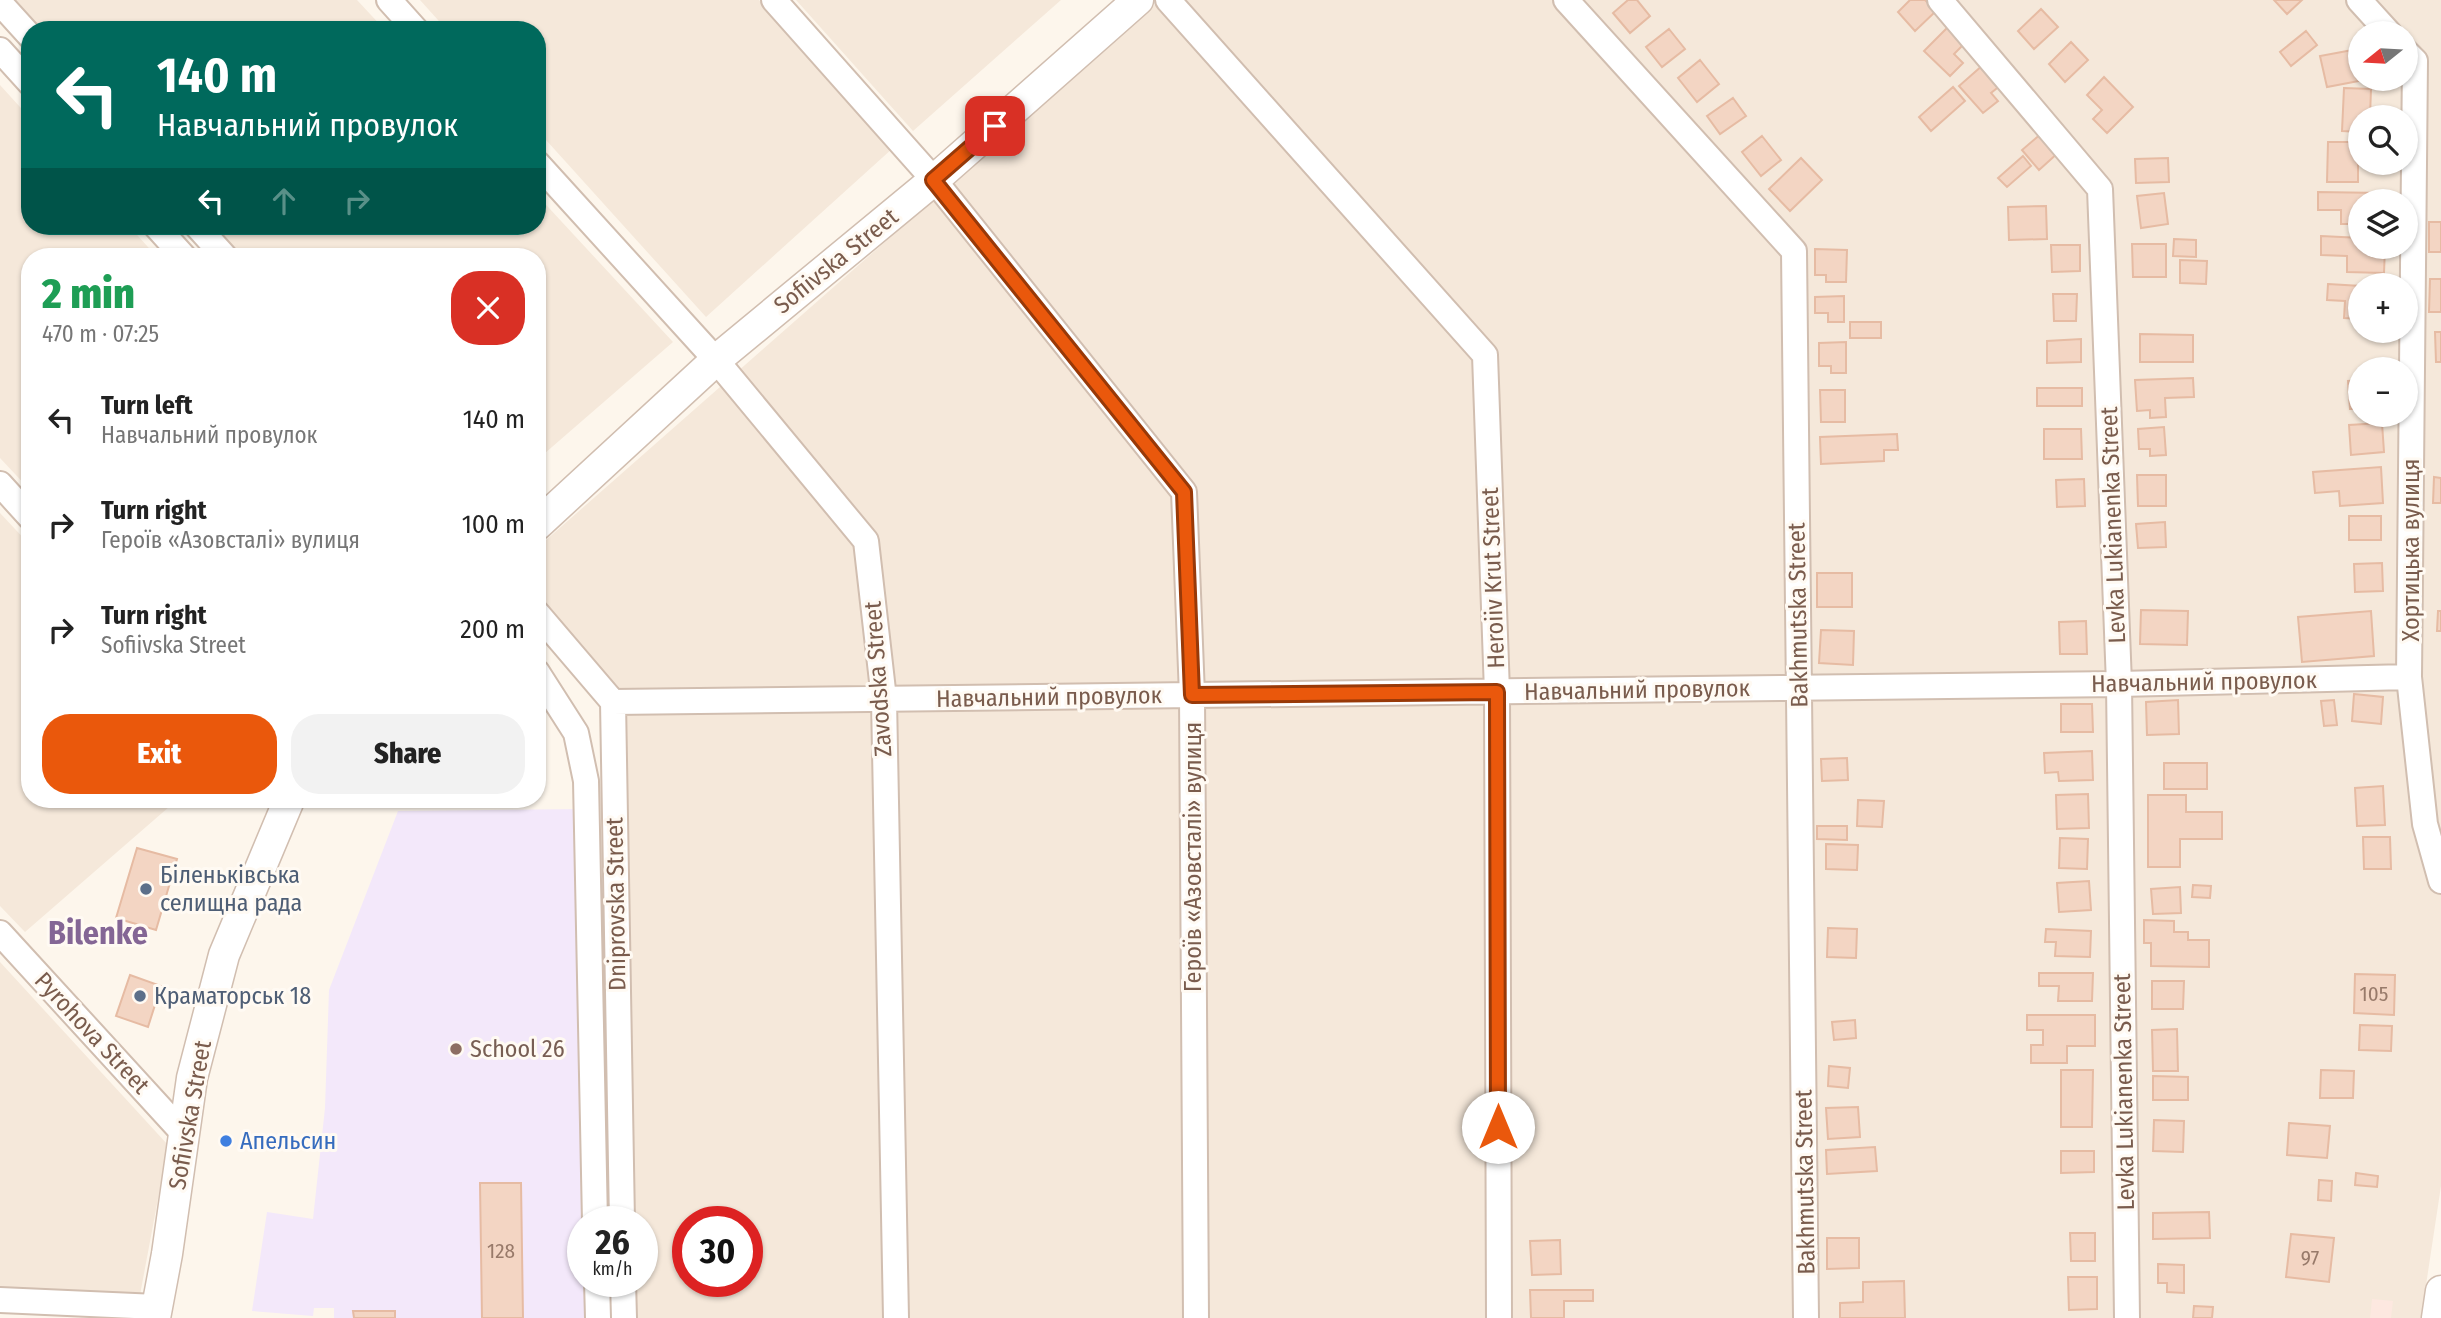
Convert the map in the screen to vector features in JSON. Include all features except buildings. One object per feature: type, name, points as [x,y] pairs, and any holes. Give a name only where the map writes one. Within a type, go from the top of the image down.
[{"type":"street","points":[[389,0],[408,21]]},
{"type":"street","name":"Героїв «Азовсталі» вулиця","points":[[774,0],[933,180],[1184,492],[1192,695],[1196,1318]]},
{"type":"street","name":"Sofiivska Street","points":[[546,516],[716,360],[933,180],[1138,0]]},
{"type":"street","name":"Heroiiv Krut Street","points":[[1168,0],[1485,355],[1497,692],[1499,1318]]},
{"type":"street","name":"Bakhmutska Street","points":[[1566,0],[1794,251],[1806,1318]]},
{"type":"street","name":"Levka Lukianenka Street","points":[[1940,0],[2100,189],[2119,684],[2127,1318]]},
{"type":"street","points":[[2359,0],[2378,21]]},
{"type":"street","points":[[0,3],[21,26]]},
{"type":"street","points":[[0,50],[21,73]]},
{"type":"street","name":"Хортицька вулиця","points":[[2415,91],[2409,677],[2425,824],[2441,881]]},
{"type":"street","name":"Zavodska Street","points":[[546,173],[716,360],[866,541],[884,699],[897,1318]]},
{"type":"street","points":[[164,235],[176,248]]},
{"type":"street","points":[[205,235],[217,248]]},
{"type":"street","points":[[0,484],[21,507]]},
{"type":"street","points":[[546,625],[612,702]]},
{"type":"street","name":"Навчальний провулок","points":[[612,702],[2119,684],[2409,677]]},
{"type":"street","name":"Dniprovska Street","points":[[546,686],[576,733],[586,781],[596,1206]]},
{"type":"street","name":"Dniprovska Street","points":[[612,702],[622,1206]]},
{"type":"street","name":"Sofiivska Street","points":[[156,1312],[192,1078],[223,955],[286,808]]},
{"type":"street","name":"Pyrohova Street","points":[[0,933],[184,1133]]},
{"type":"street","points":[[2437,1318],[2441,1292]]},
{"type":"street","points":[[597,1297],[598,1318]]},
{"type":"street","points":[[623,1297],[624,1318]]},
{"type":"street","points":[[0,1300],[156,1312]]},
{"type":"shaded area","points":[[0,0],[357,0],[377,21],[21,21]]},
{"type":"shaded area","points":[[420,0],[759,0],[893,148],[706,317],[546,140],[546,21],[439,21]]},
{"type":"shaded area","points":[[796,0],[1061,0],[913,131]]},
{"type":"shaded area","points":[[1160,0],[2441,0],[2441,1186],[2421,1318],[626,1318],[625,1297],[658,1297],[658,1206],[625,1206],[620,781],[599,686],[546,616],[546,540]]},
{"type":"shaded area","points":[[0,85],[21,108],[21,235],[137,235],[149,248],[21,248],[21,480],[0,458]]},
{"type":"shaded area","points":[[546,205],[673,342],[546,452],[546,248],[213,248],[201,235],[546,235]]},
{"type":"shaded area","points":[[0,513],[21,535],[21,808],[168,808],[25,932],[0,906]]},
{"type":"shaded area","name":"School 26","points":[[586,809],[583,1206],[567,1206],[567,1297],[585,1297],[585,1318],[334,1318],[334,1308],[314,1308],[313,1316],[252,1311],[267,1212],[313,1219],[325,1108],[329,990],[398,811]]},
{"type":"shaded area","points":[[0,962],[168,1145],[140,1295],[0,1288]]},
{"type":"shaded area","points":[[2372,1299],[2393,1301],[2391,1318],[2370,1318]]},
{"type":"place","name":"Біленьківська селищна рада","points":[[146,889]]},
{"type":"place","name":"Краматорськ 18","points":[[140,996]]},
{"type":"place","name":"School 26","points":[[456,1049]]},
{"type":"place","name":"Апельсин","points":[[226,1141]]},
{"type":"district","name":"Bilenke","points":[[98,933]]},
{"type":"route","points":[[995,126],[933,180],[1184,492],[1192,695],[1497,692],[1498,1127]]}]
